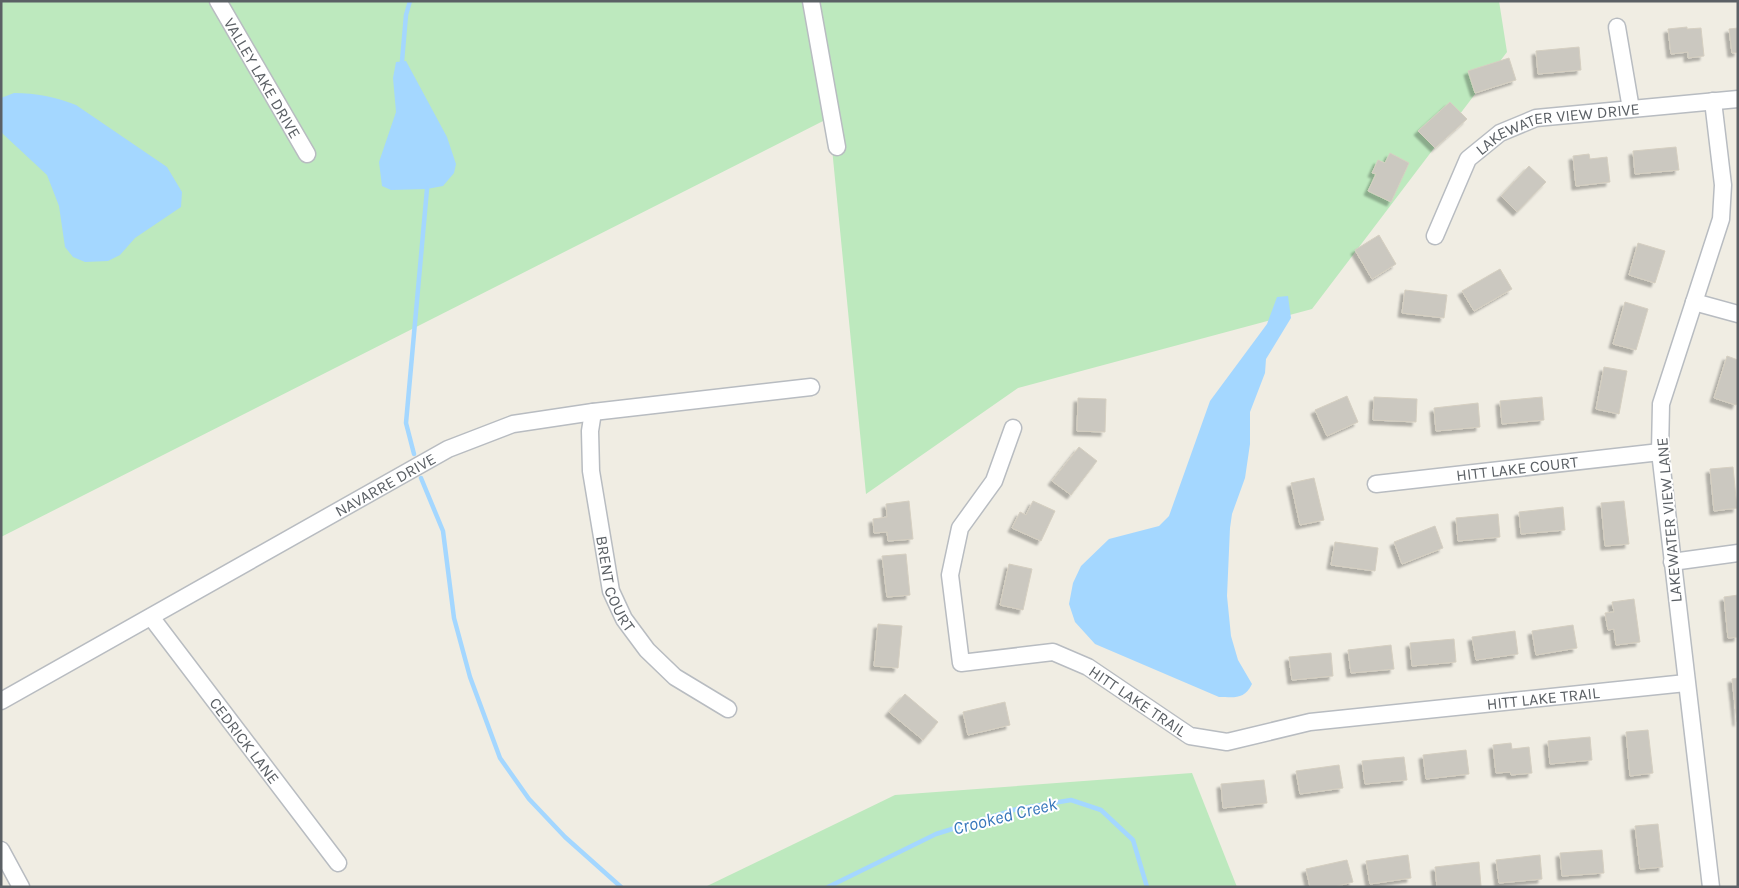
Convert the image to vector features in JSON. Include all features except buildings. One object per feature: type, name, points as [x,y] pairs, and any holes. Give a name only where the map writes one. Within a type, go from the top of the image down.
[{"type":"street","name":"VALLEY LAKE DRIVE","points":[[218,1],[307,154]]},
{"type":"street","points":[[811,1],[837,147]]},
{"type":"street","points":[[1617,27],[1631,110]]},
{"type":"street","name":"LAKEWATER VIEW DRIVE","points":[[1435,236],[1468,159],[1500,133],[1536,118],[1738,99]]},
{"type":"street","name":"LAKEWATER VIEW LANE","points":[[1711,887],[1660,452],[1661,404],[1721,220],[1724,185],[1713,101]]},
{"type":"street","points":[[1694,302],[1738,314]]},
{"type":"street","name":"NAVARRE DRIVE","points":[[1,701],[448,449],[513,424],[593,412],[810,387]]},
{"type":"street","name":"BRENT COURT","points":[[593,412],[590,431],[591,471],[611,591],[624,619],[647,650],[676,677],[728,709]]},
{"type":"street","name":"HITT LAKE TRAIL","points":[[1013,428],[994,481],[960,528],[950,575],[961,663],[1053,652],[1088,667],[1190,736],[1227,742],[1310,722],[1686,683]]},
{"type":"street","name":"HITT LAKE COURT","points":[[1376,484],[1660,452]]},
{"type":"street","points":[[1672,562],[1738,553]]},
{"type":"street","name":"CEDRICK LANE","points":[[151,617],[338,863]]},
{"type":"street","points":[[1,850],[21,887]]},
{"type":"green space","points":[[1,1],[1499,1],[1507,52],[1312,309],[1018,388],[866,494],[829,118],[1,537]]},
{"type":"green space","points":[[1192,773],[1237,887],[705,887],[895,795]]},
{"type":"water","points":[[406,61],[447,137],[456,164],[454,173],[443,186],[427,189],[391,190],[382,186],[379,162],[396,112],[393,78],[396,62]]},
{"type":"water","points":[[14,93],[46,96],[76,105],[167,167],[182,192],[181,207],[135,238],[120,255],[108,261],[85,262],[73,257],[65,247],[59,206],[47,175],[1,131],[1,98]]},
{"type":"water","points":[[1288,296],[1291,318],[1266,359],[1265,373],[1250,412],[1250,444],[1245,478],[1232,514],[1230,528],[1227,596],[1231,636],[1238,660],[1252,684],[1246,693],[1242,695],[1219,697],[1095,644],[1075,622],[1069,604],[1073,583],[1081,566],[1109,539],[1159,526],[1169,516],[1210,401],[1267,324],[1277,297]]},
{"type":"waterway","points":[[402,61],[406,15],[410,1]]},
{"type":"waterway","points":[[414,454],[406,423],[427,189]]},
{"type":"waterway","points":[[421,478],[443,531],[454,618],[470,677],[500,758],[529,799],[565,837],[621,887]]},
{"type":"waterway","name":"Crooked Creek","points":[[828,887],[936,834],[1017,809],[1071,800],[1101,810],[1133,840],[1147,887]]}]
